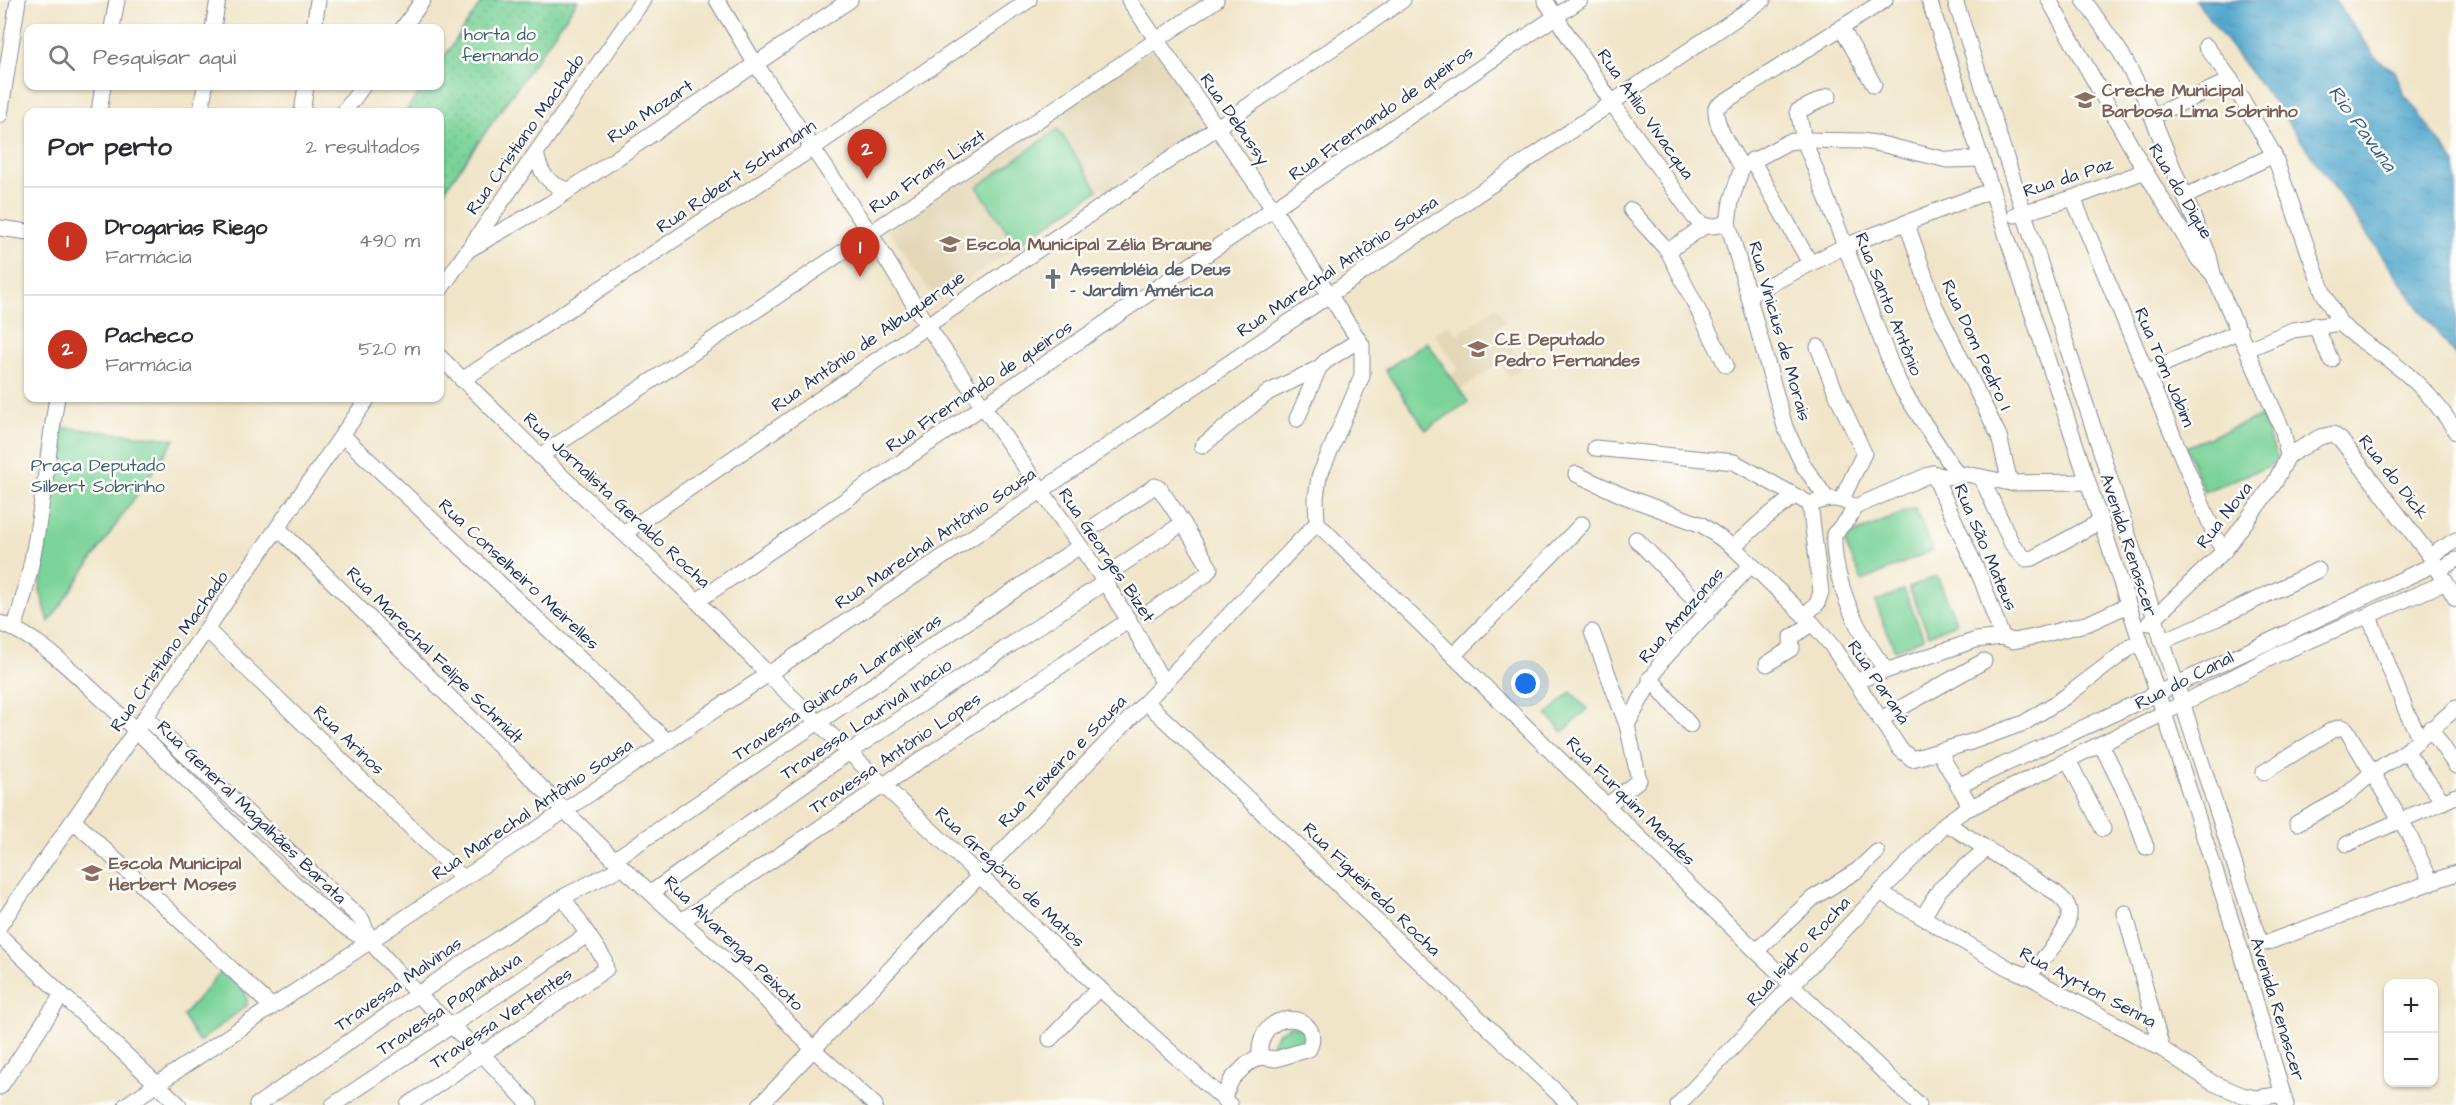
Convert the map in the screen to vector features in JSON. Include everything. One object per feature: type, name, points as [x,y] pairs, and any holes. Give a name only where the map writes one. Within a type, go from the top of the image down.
[{"type":"street","points":[[0,115],[18,0]]},
{"type":"street","points":[[113,24],[117,0]]},
{"type":"street","points":[[214,24],[218,0]]},
{"type":"street","points":[[315,24],[318,0]]},
{"type":"street","points":[[406,24],[423,0]]},
{"type":"street","name":"Rua Cristiano Machado","points":[[444,284],[643,0]]},
{"type":"street","name":"Rua Georges Bizet","points":[[717,0],[755,63],[870,233],[926,324],[1103,580],[1129,620],[1164,684]]},
{"type":"street","name":"Rua Mozart","points":[[468,250],[569,190],[850,0]]},
{"type":"street","name":"Rua Robert Schumann","points":[[462,381],[813,148],[1029,0]]},
{"type":"street","name":"Rua Debussy","points":[[1129,0],[1274,210],[1359,340],[1363,356],[1362,376],[1319,477],[1316,498],[1317,523]]},
{"type":"street","name":"Rua Frans Liszt","points":[[540,456],[1216,0]]},
{"type":"street","name":"Rua Antônio de Albuquerque","points":[[624,532],[1403,0]]},
{"type":"street","name":"Rua Atilio Vivacqua","points":[[1545,0],[1612,103],[1703,227]]},
{"type":"street","name":"Rua Frernando de queiros","points":[[697,601],[1580,0]]},
{"type":"street","name":"Rua Marechal Antônio Sousa","points":[[126,1105],[1041,491],[1763,0]]},
{"type":"street","points":[[1810,263],[1719,123],[1715,114],[1716,107],[1885,0]]},
{"type":"street","name":"Avenida Renascer","points":[[1929,0],[2164,713],[2241,951],[2285,1100]]},
{"type":"street","name":"Avenida Renascer","points":[[1955,0],[2259,940],[2263,943]]},
{"type":"street","name":"Rua do Dique","points":[[2049,0],[2145,171],[2199,260],[2214,274]]},
{"type":"street","name":"Rua do Dique","points":[[2084,0],[2121,54],[2153,116],[2209,256],[2214,274],[2283,431],[2288,456]]},
{"type":"street","points":[[1842,29],[1874,85]]},
{"type":"street","points":[[2206,46],[2230,80],[2274,155],[2323,292],[2340,323],[2354,337],[2390,361],[2425,391],[2456,432]]},
{"type":"street","points":[[2153,116],[2230,80]]},
{"type":"street","points":[[100,108],[102,90]]},
{"type":"street","points":[[202,108],[204,90]]},
{"type":"street","points":[[303,108],[305,90]]},
{"type":"street","points":[[347,108],[360,90]]},
{"type":"street","name":"Rua Santo Antônio","points":[[1829,96],[1798,111],[1804,140],[1885,351],[1903,391],[1957,474]]},
{"type":"street","points":[[1747,164],[1788,142],[1804,140],[1862,141],[1947,160],[1982,159]]},
{"type":"street","points":[[536,153],[538,163],[549,181],[557,188],[569,190]]},
{"type":"street","points":[[2162,198],[2184,193],[2274,155]]},
{"type":"street","name":"Rua Vinicius de Morais","points":[[1747,164],[1731,201],[1728,223],[1785,427],[1803,465],[1841,502]]},
{"type":"street","name":"Rua da Paz","points":[[2002,219],[2073,198],[2145,171]]},
{"type":"street","points":[[1749,295],[1845,246],[1992,190]]},
{"type":"street","name":"Rua Tom Jobim","points":[[2073,198],[2217,540],[2224,551]]},
{"type":"street","points":[[1631,210],[1668,251],[1726,365]]},
{"type":"street","points":[[1668,251],[1703,227],[1709,228],[1728,223]]},
{"type":"street","name":"Rua Dom Pedro I","points":[[1907,224],[1935,306],[1999,436],[2010,483]]},
{"type":"street","points":[[0,228],[24,231]]},
{"type":"street","points":[[2248,349],[2293,330],[2340,323]]},
{"type":"street","points":[[2315,325],[2331,360]]},
{"type":"street","points":[[2146,372],[2240,331]]},
{"type":"street","points":[[1202,446],[1269,392],[1319,368],[1359,340]]},
{"type":"street","points":[[1818,347],[1836,393],[1864,453],[1841,502],[1834,534],[1835,556],[1843,591],[1876,658],[1887,670]]},
{"type":"street","name":"Rua Jornalista Geraldo Rocha","points":[[444,361],[540,456],[697,601],[767,673]]},
{"type":"street","points":[[1297,419],[1319,368]]},
{"type":"street","points":[[7,626],[23,604],[56,402]]},
{"type":"street","name":"Rua Cristiano Machado","points":[[0,925],[365,402]]},
{"type":"street","name":"Rua do Dick","points":[[2288,456],[2327,434],[2337,435],[2437,568],[2456,599]]},
{"type":"street","name":"Rua Conselheiro Meirelles","points":[[342,435],[668,742]]},
{"type":"street","points":[[1595,448],[1734,462],[1810,504],[1841,502],[1933,473],[1945,477],[1957,474],[2010,483],[2088,482]]},
{"type":"street","name":"Rua Nova","points":[[1933,754],[2024,723],[2065,697],[2139,636],[2224,551],[2275,482],[2288,456]]},
{"type":"street","name":"Rua São Mateus","points":[[1933,473],[1982,581],[2002,637]]},
{"type":"street","name":"Rua Paraná","points":[[1576,474],[1624,496],[1702,525],[1733,547],[1808,619],[1856,681],[1906,755],[1912,759],[1933,754]]},
{"type":"street","points":[[1981,477],[2012,544],[2025,559],[2033,558],[2101,522]]},
{"type":"street","points":[[1096,525],[1155,486],[1160,489],[1183,523],[1210,568],[1205,575],[1148,613]]},
{"type":"street","points":[[1733,547],[1764,519],[1795,496]]},
{"type":"street","points":[[1767,664],[1792,648],[1791,638],[1808,619],[1820,600],[1821,587],[1810,504]]},
{"type":"street","name":"Travessa Lourival Inácio","points":[[652,892],[848,753],[1183,523]]},
{"type":"street","name":"Rua Furquim Mendes","points":[[1317,523],[1792,986],[1919,1105]]},
{"type":"street","name":"Rua Teixeira e Sousa","points":[[760,1105],[1317,523]]},
{"type":"street","points":[[1454,655],[1582,524]]},
{"type":"street","name":"Rua Marechal Felipe Schmidt","points":[[278,528],[565,811]]},
{"type":"street","points":[[1636,539],[1708,613]]},
{"type":"street","points":[[2437,568],[2456,540]]},
{"type":"street","name":"Travessa Quincas Laranjeiras","points":[[563,897],[619,863],[819,723],[1080,546]]},
{"type":"street","points":[[1958,786],[2157,693],[2456,560]]},
{"type":"street","name":"Rua Amazonas","points":[[1627,725],[1650,678],[1661,662],[1751,564]]},
{"type":"street","name":"Rua do Canal","points":[[1946,823],[1971,807],[2183,704],[2276,655],[2369,616],[2437,568]]},
{"type":"street","points":[[2162,641],[2218,618],[2318,570]]},
{"type":"street","points":[[1820,600],[1843,591]]},
{"type":"street","points":[[1856,681],[1976,640],[2002,637],[2013,641],[2089,623],[2128,605]]},
{"type":"street","points":[[2369,616],[2407,713],[2456,766]]},
{"type":"street","name":"Travessa Antônio Lopes","points":[[683,920],[1129,620]]},
{"type":"street","name":"Rua General Magalhães Barata","points":[[7,626],[56,657],[142,724],[265,831],[362,921],[370,941]]},
{"type":"street","name":"Rua Arinos","points":[[207,630],[463,878]]},
{"type":"street","points":[[1592,632],[1627,725],[1639,780],[1608,805]]},
{"type":"street","points":[[1881,719],[1984,661]]},
{"type":"street","name":"Rua Gregório de Matos","points":[[767,673],[848,753],[1099,988],[1226,1102]]},
{"type":"street","points":[[1650,678],[1690,725]]},
{"type":"street","name":"Rua Figueiredo Rocha","points":[[1146,702],[1570,1105]]},
{"type":"street","points":[[2297,823],[2343,798],[2373,772],[2406,751],[2456,708]]},
{"type":"street","name":"Rua General Magalhães Barata","points":[[142,724],[252,845],[350,932],[370,941]]},
{"type":"street","points":[[2264,772],[2332,730],[2342,727],[2351,736],[2401,820],[2418,851],[2431,882]]},
{"type":"street","points":[[2101,744],[2130,803],[2146,847]]},
{"type":"street","points":[[2347,844],[2449,799],[2406,751]]},
{"type":"street","points":[[1933,754],[1971,807]]},
{"type":"street","points":[[2068,760],[2103,829]]},
{"type":"street","name":"Rua Alvarenga Peixoto","points":[[565,811],[769,1001],[813,1049],[875,1105]]},
{"type":"street","points":[[74,821],[272,1007]]},
{"type":"street","points":[[1946,823],[1985,850],[2056,893],[2067,904],[2070,912],[2069,920],[2061,935],[2028,976]]},
{"type":"street","name":"Rua Isidro Rocha","points":[[1678,1105],[1946,823]]},
{"type":"street","points":[[252,845],[265,831]]},
{"type":"street","points":[[1923,917],[1940,889],[1985,850]]},
{"type":"street","points":[[1756,951],[1813,898],[1858,870],[1877,852]]},
{"type":"street","points":[[2241,951],[2456,873]]},
{"type":"street","name":"Rua Ayrton Senna","points":[[1880,892],[2008,968],[2028,976],[2162,1048],[2213,1083],[2257,1098],[2285,1100]]},
{"type":"street","points":[[563,897],[587,935]]},
{"type":"street","name":"Travessa Malvinas","points":[[257,1105],[563,897]]},
{"type":"street","points":[[2125,913],[2162,1048]]},
{"type":"street","name":"Travessa Vertentes","points":[[408,1105],[603,973],[607,966],[587,935]]},
{"type":"street","name":"Travessa Papanduva","points":[[333,1105],[587,935]]},
{"type":"street","points":[[0,936],[179,1105]]},
{"type":"street","points":[[370,941],[418,995],[483,1055],[530,1105]]},
{"type":"street","points":[[1050,1039],[1099,988]]},
{"type":"street","points":[[0,1087],[62,995]]},
{"type":"street","points":[[1226,1102],[1232,1079],[1247,1064],[1260,1057]]},
{"type":"shaded area","points":[[1154,45],[1204,118],[1199,121],[1202,127],[1106,192],[1102,187],[937,301],[887,228]]},
{"type":"shaded area","name":"C.E Deputado Pedro Fernandes","points":[[1496,307],[1506,322],[1498,328],[1524,366],[1509,376],[1500,363],[1460,390],[1450,376],[1459,369],[1434,334],[1448,324],[1457,335]]},
{"type":"green space","name":"horta do fernando","points":[[483,0],[578,0],[444,191],[444,108],[408,108],[421,90],[444,90],[444,57]]},
{"type":"green space","points":[[1058,129],[1098,190],[1017,246],[977,187]]},
{"type":"green space","points":[[1427,342],[1468,402],[1426,430],[1385,370]]},
{"type":"green space","points":[[2261,416],[2279,462],[2204,492],[2186,447]]},
{"type":"green space","name":"Praça Deputado Silbert Sobrinho","points":[[60,427],[175,439],[49,622],[40,590]]},
{"type":"green space","points":[[1915,508],[1933,550],[1862,581],[1843,538]]},
{"type":"green space","points":[[1937,576],[1957,623],[1929,635],[1909,588]]},
{"type":"green space","points":[[1904,590],[1924,638],[1895,650],[1875,602]]},
{"type":"green space","points":[[1571,692],[1587,709],[1563,732],[1547,715]]},
{"type":"green space","points":[[222,970],[243,989],[247,1005],[199,1042],[183,1016]]},
{"type":"green space","points":[[1291,1025],[1305,1031],[1304,1038],[1281,1052],[1273,1050],[1271,1045],[1277,1034]]},
{"type":"water","name":"Rio Pavuna","points":[[2195,0],[2335,0],[2378,60],[2395,71],[2404,94],[2456,164],[2456,356],[2427,319],[2278,108]]},
{"type":"place","name":"Creche Municipal Barbosa Lima Sobrinho","points":[[2085,100]]},
{"type":"place","name":"Pacheco","points":[[867,179]]},
{"type":"place","name":"Escola Municipal Zélia Braune","points":[[950,244]]},
{"type":"place","name":"Drogarias Riego","points":[[860,277]]},
{"type":"place","name":"Assembléia de Deus - Jardim América","points":[[1053,279]]},
{"type":"place","name":"C.E Deputado Pedro Fernandes","points":[[1478,349]]},
{"type":"place","name":"Escola Municipal Herbert Moses","points":[[92,873]]}]
